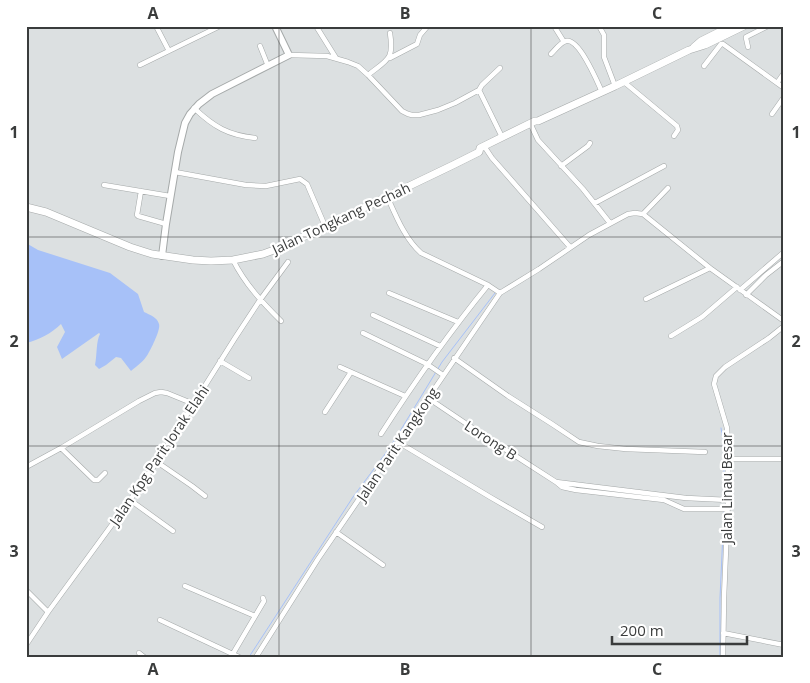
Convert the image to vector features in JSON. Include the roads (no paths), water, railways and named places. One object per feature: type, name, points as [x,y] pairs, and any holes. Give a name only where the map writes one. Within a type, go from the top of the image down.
[{"type":"main road","name":"Jalan Tongkang Pechah","points":[[483,150],[502,137],[537,124],[538,121],[689,50],[705,46],[731,26]]},
{"type":"main road","name":"Jalan Tongkang Pechah","points":[[721,34],[744,26]]},
{"type":"main road","name":"Jalan Tongkang Pechah","points":[[26,206],[56,216],[130,248],[162,256],[211,261],[233,260],[282,247],[531,125]]},
{"type":"street","points":[[156,26],[169,50]]},
{"type":"street","points":[[202,26],[206,33]]},
{"type":"street","points":[[140,65],[220,26]]},
{"type":"street","points":[[275,26],[289,55]]},
{"type":"street","points":[[316,26],[336,58]]},
{"type":"street","points":[[368,75],[390,58],[417,44],[426,26]]},
{"type":"street","points":[[554,26],[564,42]]},
{"type":"street","points":[[606,26],[600,28],[604,35],[604,57],[615,86]]},
{"type":"street","points":[[748,47],[746,37],[758,28],[768,26]]},
{"type":"street","points":[[390,33],[392,50],[390,58]]},
{"type":"street","points":[[704,66],[721,34]]},
{"type":"street","points":[[721,34],[723,44],[784,88]]},
{"type":"street","points":[[551,54],[564,42],[574,42],[582,52],[602,92]]},
{"type":"street","points":[[260,46],[268,66]]},
{"type":"street","points":[[162,256],[170,196],[185,123],[194,108],[212,94],[289,55],[327,56],[358,66],[402,111],[412,116],[446,107],[479,90],[500,68]]},
{"type":"street","points":[[777,83],[784,73]]},
{"type":"street","points":[[624,82],[677,126],[678,130],[674,136]]},
{"type":"street","points":[[479,90],[502,137]]},
{"type":"street","points":[[772,114],[784,97]]},
{"type":"street","points":[[194,108],[221,129],[240,136],[256,138]]},
{"type":"street","points":[[531,125],[538,140],[595,203],[610,223]]},
{"type":"street","points":[[561,166],[590,143]]},
{"type":"street","points":[[483,150],[570,247]]},
{"type":"street","points":[[595,203],[664,166]]},
{"type":"street","points":[[175,172],[246,185],[266,186],[300,179],[307,184],[325,226]]},
{"type":"street","points":[[104,185],[170,196]]},
{"type":"street","points":[[643,214],[668,188]]},
{"type":"street","points":[[141,191],[137,215],[166,224]]},
{"type":"street","points":[[387,196],[407,236],[421,253],[488,285],[500,293],[610,223],[635,212],[643,214],[710,268],[784,321]]},
{"type":"street","points":[[671,336],[702,317],[784,252]]},
{"type":"street","points":[[233,260],[240,274],[260,300],[281,321]]},
{"type":"street","points":[[746,294],[784,261]]},
{"type":"street","name":"Jalan Kpg Parit Jorak Elahi","points":[[26,645],[48,612],[132,502],[159,463],[220,362],[260,300],[288,262]]},
{"type":"street","points":[[646,299],[710,268]]},
{"type":"street","points":[[381,434],[427,364],[488,285]]},
{"type":"street","name":"Jalan Parit Kangkong","points":[[256,657],[336,532],[428,398],[441,374],[500,293]]},
{"type":"street","points":[[389,294],[458,322]]},
{"type":"street","points":[[373,315],[440,346]]},
{"type":"street","name":"Jalan Linau Besar","points":[[723,657],[724,509],[727,500],[727,428],[714,384],[716,376],[725,367],[784,326]]},
{"type":"street","points":[[363,333],[427,364],[441,374]]},
{"type":"street","points":[[454,358],[579,442],[626,449],[705,452]]},
{"type":"street","points":[[220,362],[249,378]]},
{"type":"street","points":[[340,366],[405,396]]},
{"type":"street","points":[[325,412],[351,372]]},
{"type":"street","points":[[26,467],[155,393],[167,393],[194,404]]},
{"type":"street","name":"Lorong B","points":[[428,398],[556,482],[577,487]]},
{"type":"street","points":[[398,442],[542,527]]},
{"type":"street","points":[[61,448],[94,480],[98,480],[105,473]]},
{"type":"street","points":[[728,459],[784,459]]},
{"type":"street","points":[[159,463],[205,496]]},
{"type":"street","points":[[577,487],[727,500]]},
{"type":"street","points":[[577,487],[664,500],[684,509],[724,509]]},
{"type":"street","points":[[132,502],[173,531]]},
{"type":"street","points":[[336,532],[383,565]]},
{"type":"street","points":[[185,586],[255,616]]},
{"type":"street","points":[[26,590],[48,612]]},
{"type":"street","points":[[232,655],[264,601],[263,598]]},
{"type":"street","points":[[160,620],[239,657]]},
{"type":"street","points":[[724,633],[784,645]]},
{"type":"street","points":[[139,653],[144,657]]},
{"type":"water","points":[[26,243],[38,250],[110,273],[138,294],[144,312],[155,318],[159,327],[146,357],[131,371],[121,358],[116,357],[99,369],[95,365],[99,333],[62,359],[57,347],[65,332],[61,324],[45,336],[26,343]]},
{"type":"waterway","points":[[249,657],[353,497],[391,446],[442,362],[495,293]]},
{"type":"waterway","points":[[721,428],[725,499]]},
{"type":"waterway","points":[[720,657],[720,598],[724,510]]}]
